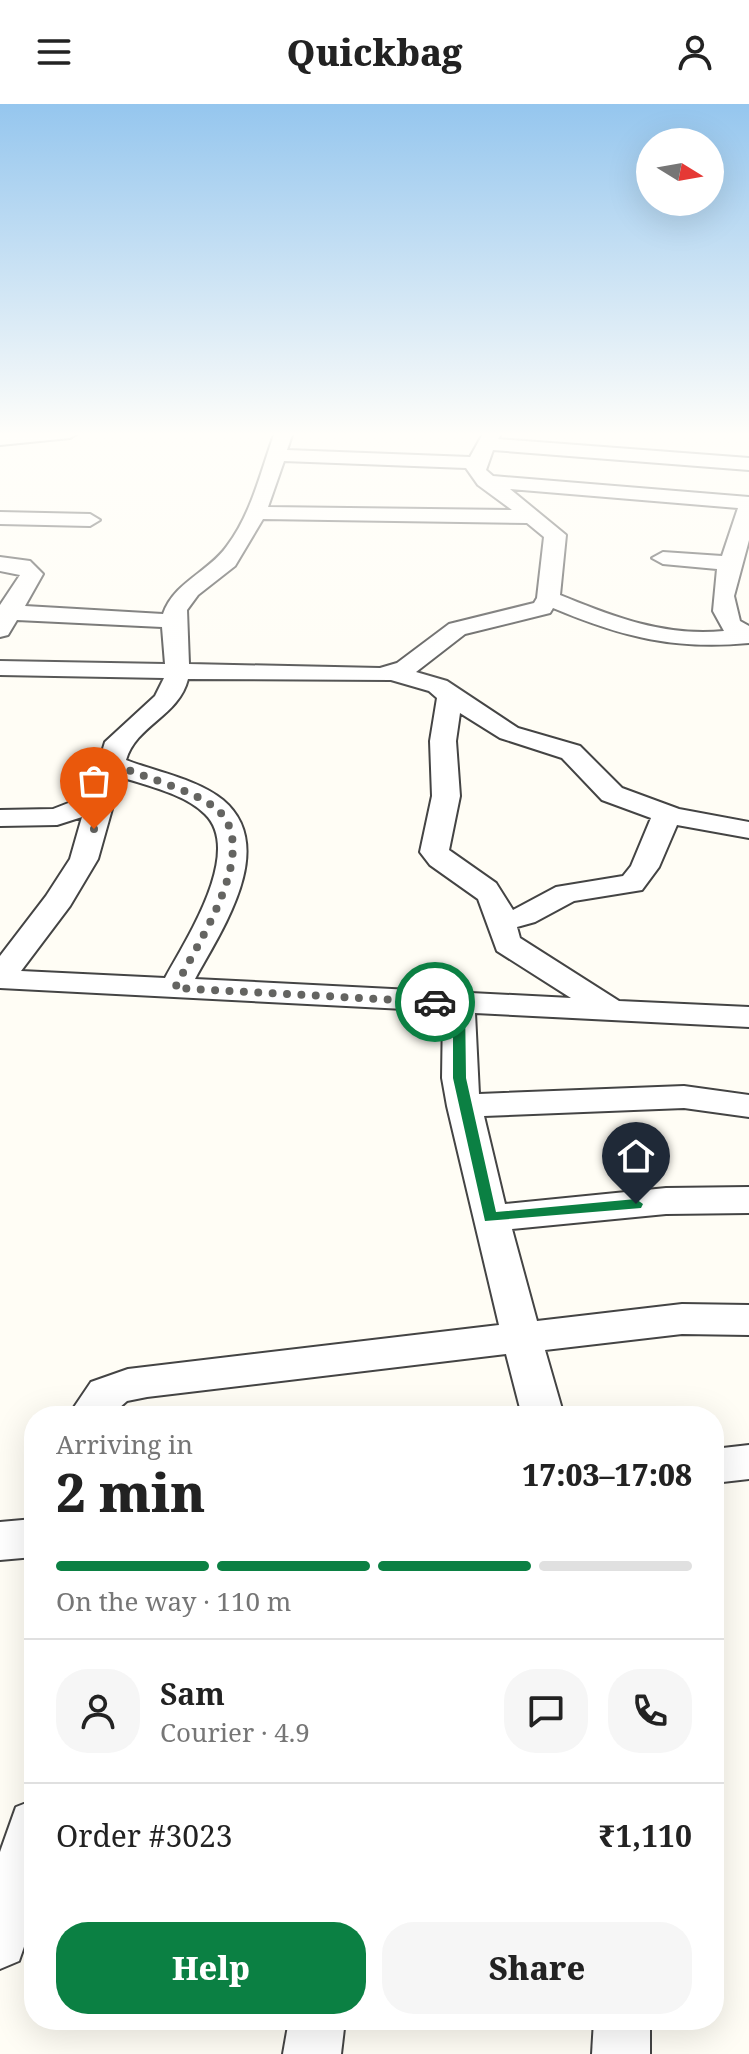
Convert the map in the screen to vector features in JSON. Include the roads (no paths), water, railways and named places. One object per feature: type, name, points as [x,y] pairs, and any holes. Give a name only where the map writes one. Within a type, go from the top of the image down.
[{"type":"street","points":[[0,978],[75,877],[104,799],[118,742],[165,699],[178,671],[174,621],[180,600],[225,563],[247,534],[251,523]]},
{"type":"street","points":[[395,673],[457,629],[542,608],[548,598],[555,535],[541,523]]},
{"type":"street","points":[[745,523],[724,584],[724,616],[737,632],[749,636]]},
{"type":"street","points":[[663,558],[729,563]]},
{"type":"street","points":[[0,564],[22,566],[32,574],[4,618]]},
{"type":"street","points":[[548,598],[630,631],[667,640],[701,642],[749,636]]},
{"type":"street","points":[[4,618],[174,621]]},
{"type":"street","points":[[0,668],[339,676],[395,673],[438,686],[509,733],[571,752],[612,794],[673,816],[749,830]]},
{"type":"street","points":[[450,696],[443,741],[446,796],[434,852],[443,863],[480,883],[492,897],[504,921],[503,937],[508,944],[610,1009]]},
{"type":"street","points":[[113,764],[211,804],[226,816],[233,830],[234,856],[229,878],[175,988]]},
{"type":"street","points":[[0,818],[57,817],[104,799]]},
{"type":"street","points":[[504,921],[524,916],[566,893],[632,884],[640,877],[662,822],[673,816]]},
{"type":"street","points":[[0,978],[749,1017]]},
{"type":"street","points":[[459,1003],[459,1078],[464,1106],[490,1218],[541,1406]]},
{"type":"street","points":[[464,1106],[684,1097],[749,1106]]},
{"type":"street","points":[[490,1218],[666,1201],[749,1200]]},
{"type":"street","points":[[93,1406],[109,1388],[134,1384],[524,1335],[682,1319],[749,1320]]},
{"type":"street","points":[[724,1465],[749,1462]]},
{"type":"street","points":[[0,1541],[24,1539]]},
{"type":"street","points":[[0,1942],[24,1859]]},
{"type":"street","points":[[312,2054],[316,2030]]},
{"type":"street","points":[[621,2054],[622,2030]]}]
